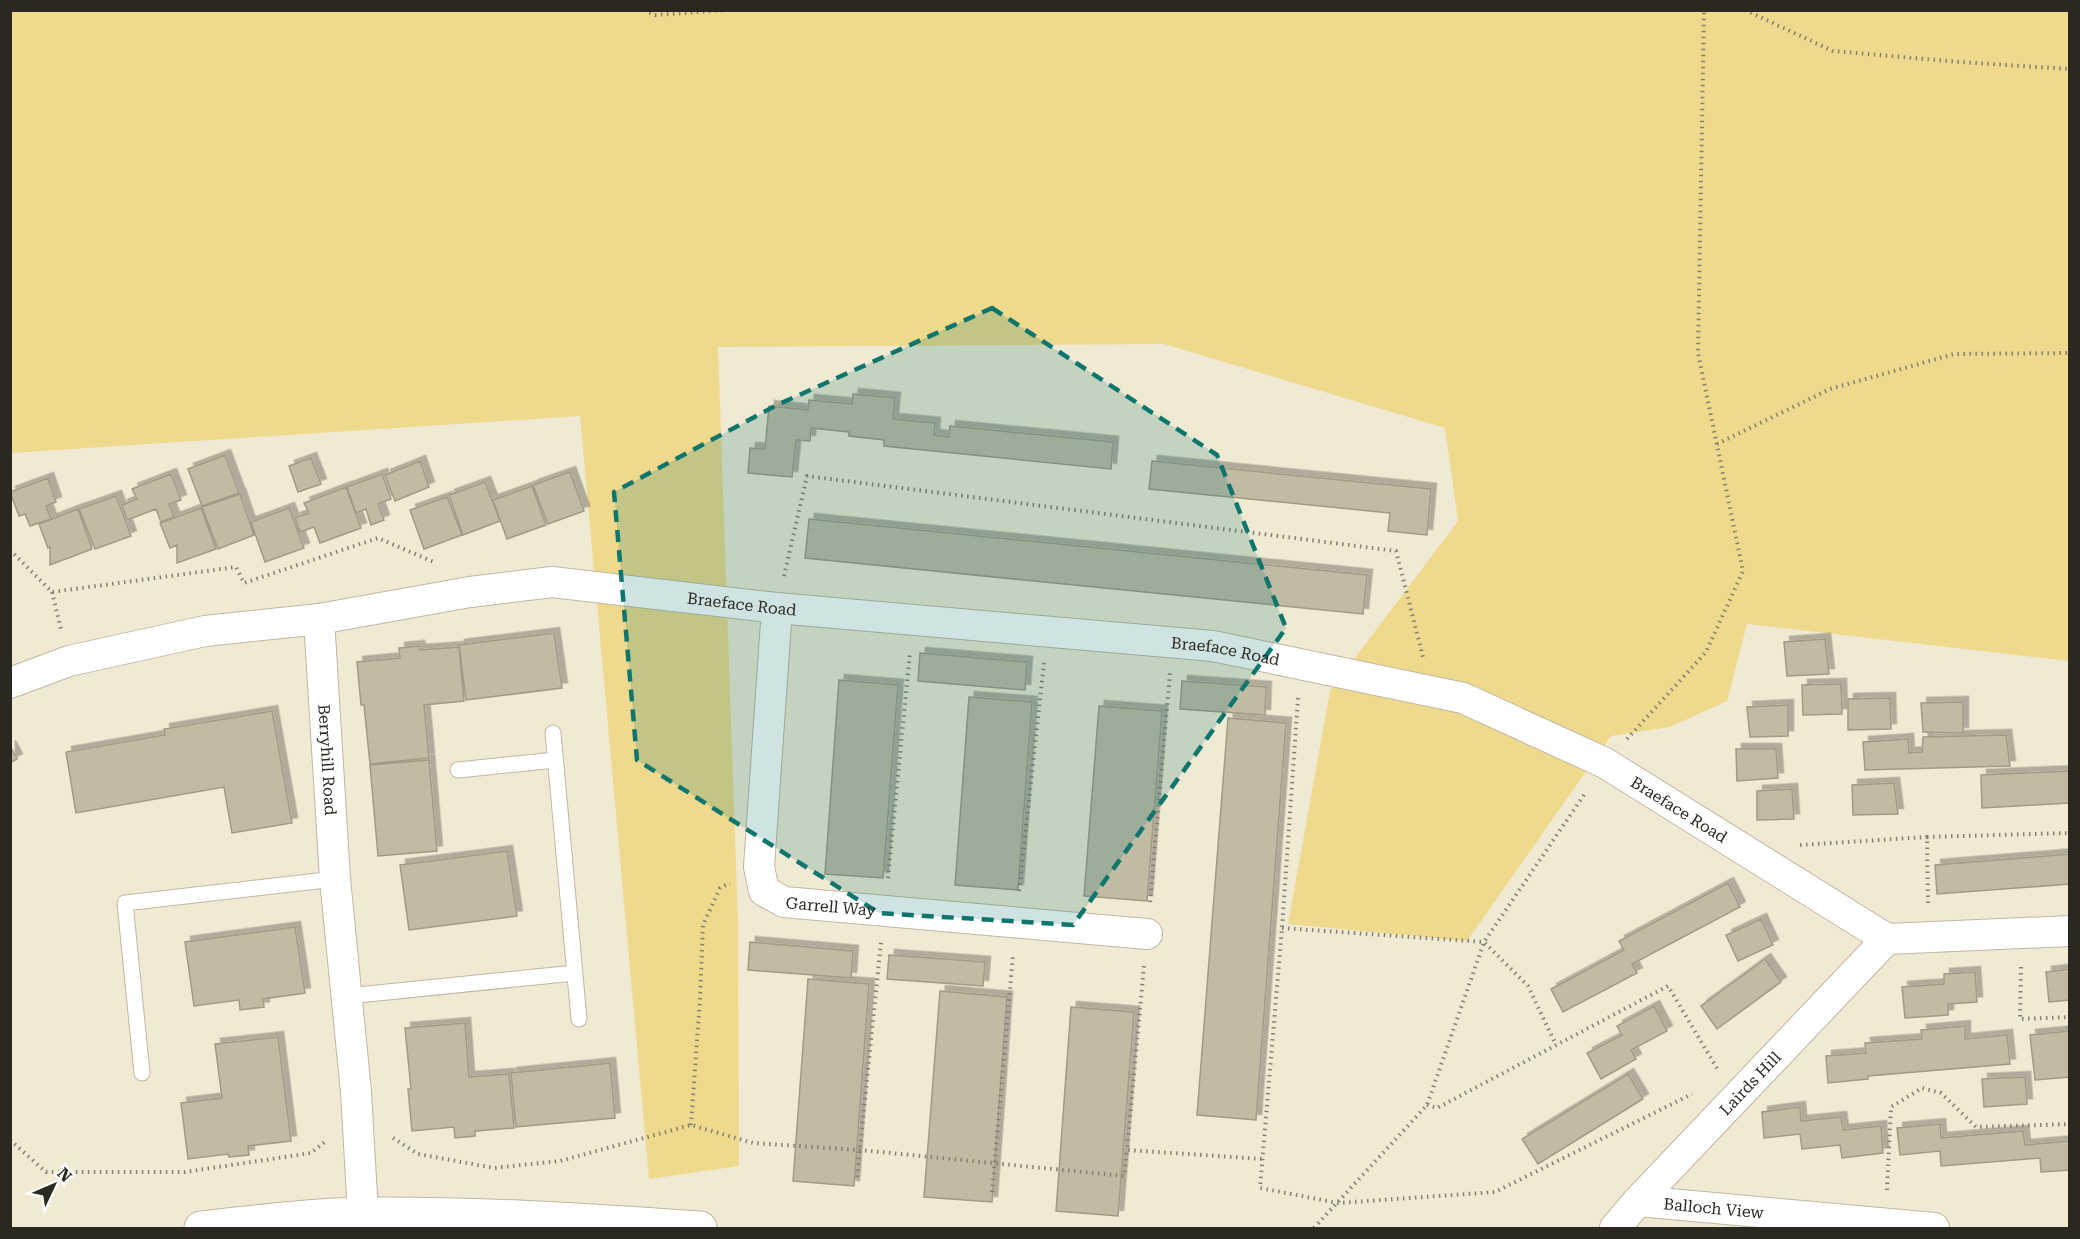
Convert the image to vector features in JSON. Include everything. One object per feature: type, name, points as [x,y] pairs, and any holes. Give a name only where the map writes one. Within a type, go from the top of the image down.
[{"type":"street","name":"Braeface Road","points":[[319,620],[470,592],[552,582],[777,608],[1213,646],[1463,698],[1605,763],[1887,939]]},
{"type":"street","name":"Garrell Way","points":[[777,608],[759,867],[764,891],[784,902],[1147,934]]},
{"type":"street","points":[[10,683],[69,662],[205,631],[319,620]]},
{"type":"street","name":"Berryhill Road","points":[[319,620],[335,879],[348,996],[363,1214]]},
{"type":"street","points":[[1887,939],[2070,931]]},
{"type":"street","name":"Lairds Hill","points":[[1615,1228],[1729,1089],[1887,939]]},
{"type":"street","name":"Balloch View","points":[[1638,1201],[1934,1228]]},
{"type":"street","points":[[201,1228],[363,1214],[584,1219],[700,1228]]},
{"type":"lane","points":[[554,733],[579,1019]]},
{"type":"lane","points":[[458,770],[555,760]]},
{"type":"lane","points":[[142,1073],[125,903],[335,879]]},
{"type":"lane","points":[[348,996],[575,973]]},
{"type":"path","points":[[644,10],[655,15],[727,10]]},
{"type":"path","points":[[1314,1228],[1427,1105],[1484,942],[1605,763],[1706,652],[1743,571],[1698,353],[1704,10]]},
{"type":"path","points":[[1745,10],[1833,51],[2070,69]]},
{"type":"path","points":[[1717,444],[1830,389],[1954,354],[2070,352]]},
{"type":"path","points":[[777,608],[807,476],[819,477],[1396,551],[1432,691]]},
{"type":"path","points":[[10,550],[52,592],[236,567],[244,583],[378,538],[461,574],[470,592]]},
{"type":"path","points":[[1300,664],[1282,928],[1260,1188],[1338,1203],[1495,1192],[1729,1089],[1668,986],[1437,1108],[1427,1105]]},
{"type":"path","points":[[1742,849],[1927,837],[2070,832]]},
{"type":"path","points":[[1927,837],[1929,937]]},
{"type":"path","points":[[691,1125],[703,925],[720,888],[759,867]]},
{"type":"path","points":[[1282,928],[1484,942],[1528,986],[1556,1045]]},
{"type":"path","points":[[2022,933],[2020,1019],[2070,1017]]},
{"type":"path","points":[[1886,1224],[1891,1107],[1922,1088],[1941,1094],[1976,1127],[2070,1125]]},
{"type":"path","points":[[12,1144],[46,1172],[185,1172],[310,1153],[358,1116],[418,1154],[494,1168],[560,1161],[691,1125],[753,1143],[860,1150],[1124,1176],[1127,1150]]},
{"type":"highlighted area","points":[[992,308],[1217,455],[1286,628],[1073,925],[879,913],[637,760],[614,492],[777,405]]},
{"type":"shaded area","points":[[11,11],[2069,11],[2069,661],[1747,624],[1727,701],[1670,727],[1611,736],[1467,941],[1288,924],[1330,691],[1458,521],[1445,428],[1164,344],[718,347],[738,923],[739,1166],[649,1179],[580,416],[11,453]]},
{"type":"building","points":[[853,394],[895,398],[893,419],[935,423],[934,435],[949,437],[950,426],[1113,442],[1111,469],[884,446],[884,440],[849,436],[849,432],[811,428],[810,441],[796,440],[792,477],[748,473],[750,448],[765,449],[769,406],[808,410],[809,400],[852,404]]},
{"type":"building","points":[[225,455],[239,493],[202,506],[188,469]]},
{"type":"building","points":[[311,458],[321,484],[298,492],[289,466]]},
{"type":"building","points":[[420,461],[429,487],[395,501],[385,475]]},
{"type":"building","points":[[1152,461],[1431,489],[1427,535],[1388,531],[1390,513],[1149,489]]},
{"type":"building","points":[[570,472],[584,511],[548,524],[533,485]]},
{"type":"building","points":[[171,474],[181,500],[169,504],[174,517],[161,522],[156,509],[127,520],[122,505],[137,499],[132,489]]},
{"type":"building","points":[[382,474],[391,499],[378,504],[384,520],[371,525],[366,509],[356,513],[347,487]]},
{"type":"building","points":[[48,478],[56,502],[46,506],[51,519],[30,526],[25,514],[19,516],[10,492]]},
{"type":"building","points":[[485,482],[500,521],[463,535],[449,495]]},
{"type":"building","points":[[532,486],[546,525],[507,539],[493,500]]},
{"type":"building","points":[[346,487],[361,528],[320,543],[314,527],[300,532],[295,518],[309,513],[304,503]]},
{"type":"building","points":[[240,494],[254,535],[218,549],[202,507]]},
{"type":"building","points":[[116,496],[131,536],[95,549],[79,509]]},
{"type":"building","points":[[447,497],[462,535],[424,549],[410,510]]},
{"type":"building","points":[[201,508],[216,549],[177,563],[177,545],[170,548],[160,523]]},
{"type":"building","points":[[289,508],[304,548],[265,562],[251,522]]},
{"type":"building","points":[[78,509],[92,549],[50,565],[50,547],[48,548],[39,524]]},
{"type":"building","points":[[809,519],[1367,575],[1363,614],[805,558]]},
{"type":"building","points":[[554,633],[562,688],[466,700],[459,645]]},
{"type":"building","points":[[1825,639],[1829,674],[1787,676],[1784,642]]},
{"type":"building","points":[[419,646],[420,650],[459,647],[464,701],[424,705],[429,758],[370,764],[357,662],[400,658],[399,648]]},
{"type":"building","points":[[920,653],[1027,662],[1025,690],[918,681]]},
{"type":"building","points":[[839,680],[898,685],[883,878],[825,874]]},
{"type":"building","points":[[1182,681],[1266,687],[1265,715],[1180,709]]},
{"type":"building","points":[[1841,684],[1842,714],[1803,715],[1802,685]]},
{"type":"building","points":[[969,697],[1032,702],[1018,890],[955,885]]},
{"type":"building","points":[[1890,698],[1891,729],[1848,730],[1848,699]]},
{"type":"building","points":[[1963,702],[1963,733],[1923,732],[1921,703]]},
{"type":"building","points":[[1788,705],[1788,736],[1750,737],[1747,707]]},
{"type":"building","points":[[1099,706],[1162,711],[1147,901],[1084,896]]},
{"type":"building","points":[[272,711],[292,823],[232,833],[224,787],[76,813],[66,752],[165,735],[164,729]]},
{"type":"building","points":[[1228,718],[1286,723],[1256,1120],[1197,1115]]},
{"type":"building","points":[[2006,735],[2010,766],[1865,770],[1863,742],[1908,739],[1909,753],[1922,752],[1923,737]]},
{"type":"building","points":[[10,746],[17,759],[10,763]]},
{"type":"building","points":[[1736,749],[1776,749],[1778,778],[1737,781]]},
{"type":"building","points":[[429,760],[437,851],[378,856],[370,765]]},
{"type":"building","points":[[2070,771],[2070,803],[1982,808],[1981,775]]},
{"type":"building","points":[[1894,783],[1898,814],[1853,815],[1852,785]]},
{"type":"building","points":[[1792,789],[1794,819],[1757,820],[1757,791]]},
{"type":"building","points":[[507,851],[517,916],[409,930],[400,865]]},
{"type":"building","points":[[2070,854],[2070,884],[1937,894],[1935,865]]},
{"type":"building","points":[[1728,883],[1740,907],[1632,964],[1637,973],[1563,1012],[1551,989],[1624,950],[1619,941]]},
{"type":"building","points":[[1761,919],[1773,945],[1738,961],[1726,935]]},
{"type":"building","points":[[295,927],[305,993],[263,999],[264,1007],[240,1010],[239,1000],[194,1006],[185,942]]},
{"type":"building","points":[[750,942],[853,951],[851,978],[748,970]]},
{"type":"building","points":[[889,955],[985,962],[983,986],[887,979]]},
{"type":"building","points":[[1765,959],[1781,982],[1717,1029],[1701,1006]]},
{"type":"building","points":[[2070,969],[2070,1000],[2049,1002],[2046,972]]},
{"type":"building","points":[[1975,972],[1977,1002],[1948,1004],[1948,1015],[1905,1018],[1902,987],[1944,984],[1944,974]]},
{"type":"building","points":[[808,979],[869,984],[854,1186],[793,1181]]},
{"type":"building","points":[[940,991],[1007,997],[992,1202],[924,1197]]},
{"type":"building","points":[[1654,1006],[1667,1031],[1631,1050],[1636,1059],[1601,1079],[1587,1053],[1622,1035],[1617,1026]]},
{"type":"building","points":[[1071,1007],[1134,1012],[1118,1216],[1056,1211]]},
{"type":"building","points":[[465,1023],[469,1077],[509,1074],[514,1128],[475,1131],[475,1136],[455,1138],[454,1127],[412,1131],[408,1089],[411,1089],[405,1028]]},
{"type":"building","points":[[1965,1026],[1965,1039],[2007,1035],[2010,1064],[1868,1076],[1868,1079],[1828,1083],[1826,1056],[1866,1053],[1865,1043],[1922,1039],[1921,1030]]},
{"type":"building","points":[[2070,1031],[2070,1077],[2035,1080],[2030,1035]]},
{"type":"building","points":[[278,1037],[291,1141],[248,1146],[249,1155],[229,1157],[228,1154],[188,1159],[181,1103],[222,1098],[215,1044]]},
{"type":"building","points":[[610,1063],[615,1118],[516,1127],[511,1073]]},
{"type":"building","points":[[1628,1074],[1643,1099],[1538,1164],[1522,1139]]},
{"type":"building","points":[[2025,1077],[2027,1104],[1984,1107],[1982,1079]]},
{"type":"building","points":[[1800,1107],[1801,1121],[1841,1117],[1843,1130],[1881,1126],[1883,1153],[1842,1158],[1840,1145],[1802,1149],[1800,1134],[1764,1138],[1762,1112]]},
{"type":"building","points":[[1940,1124],[1941,1138],[2023,1131],[2025,1145],[2070,1141],[2070,1170],[2041,1172],[2040,1158],[1941,1166],[1940,1151],[1900,1155],[1897,1128]]}]
